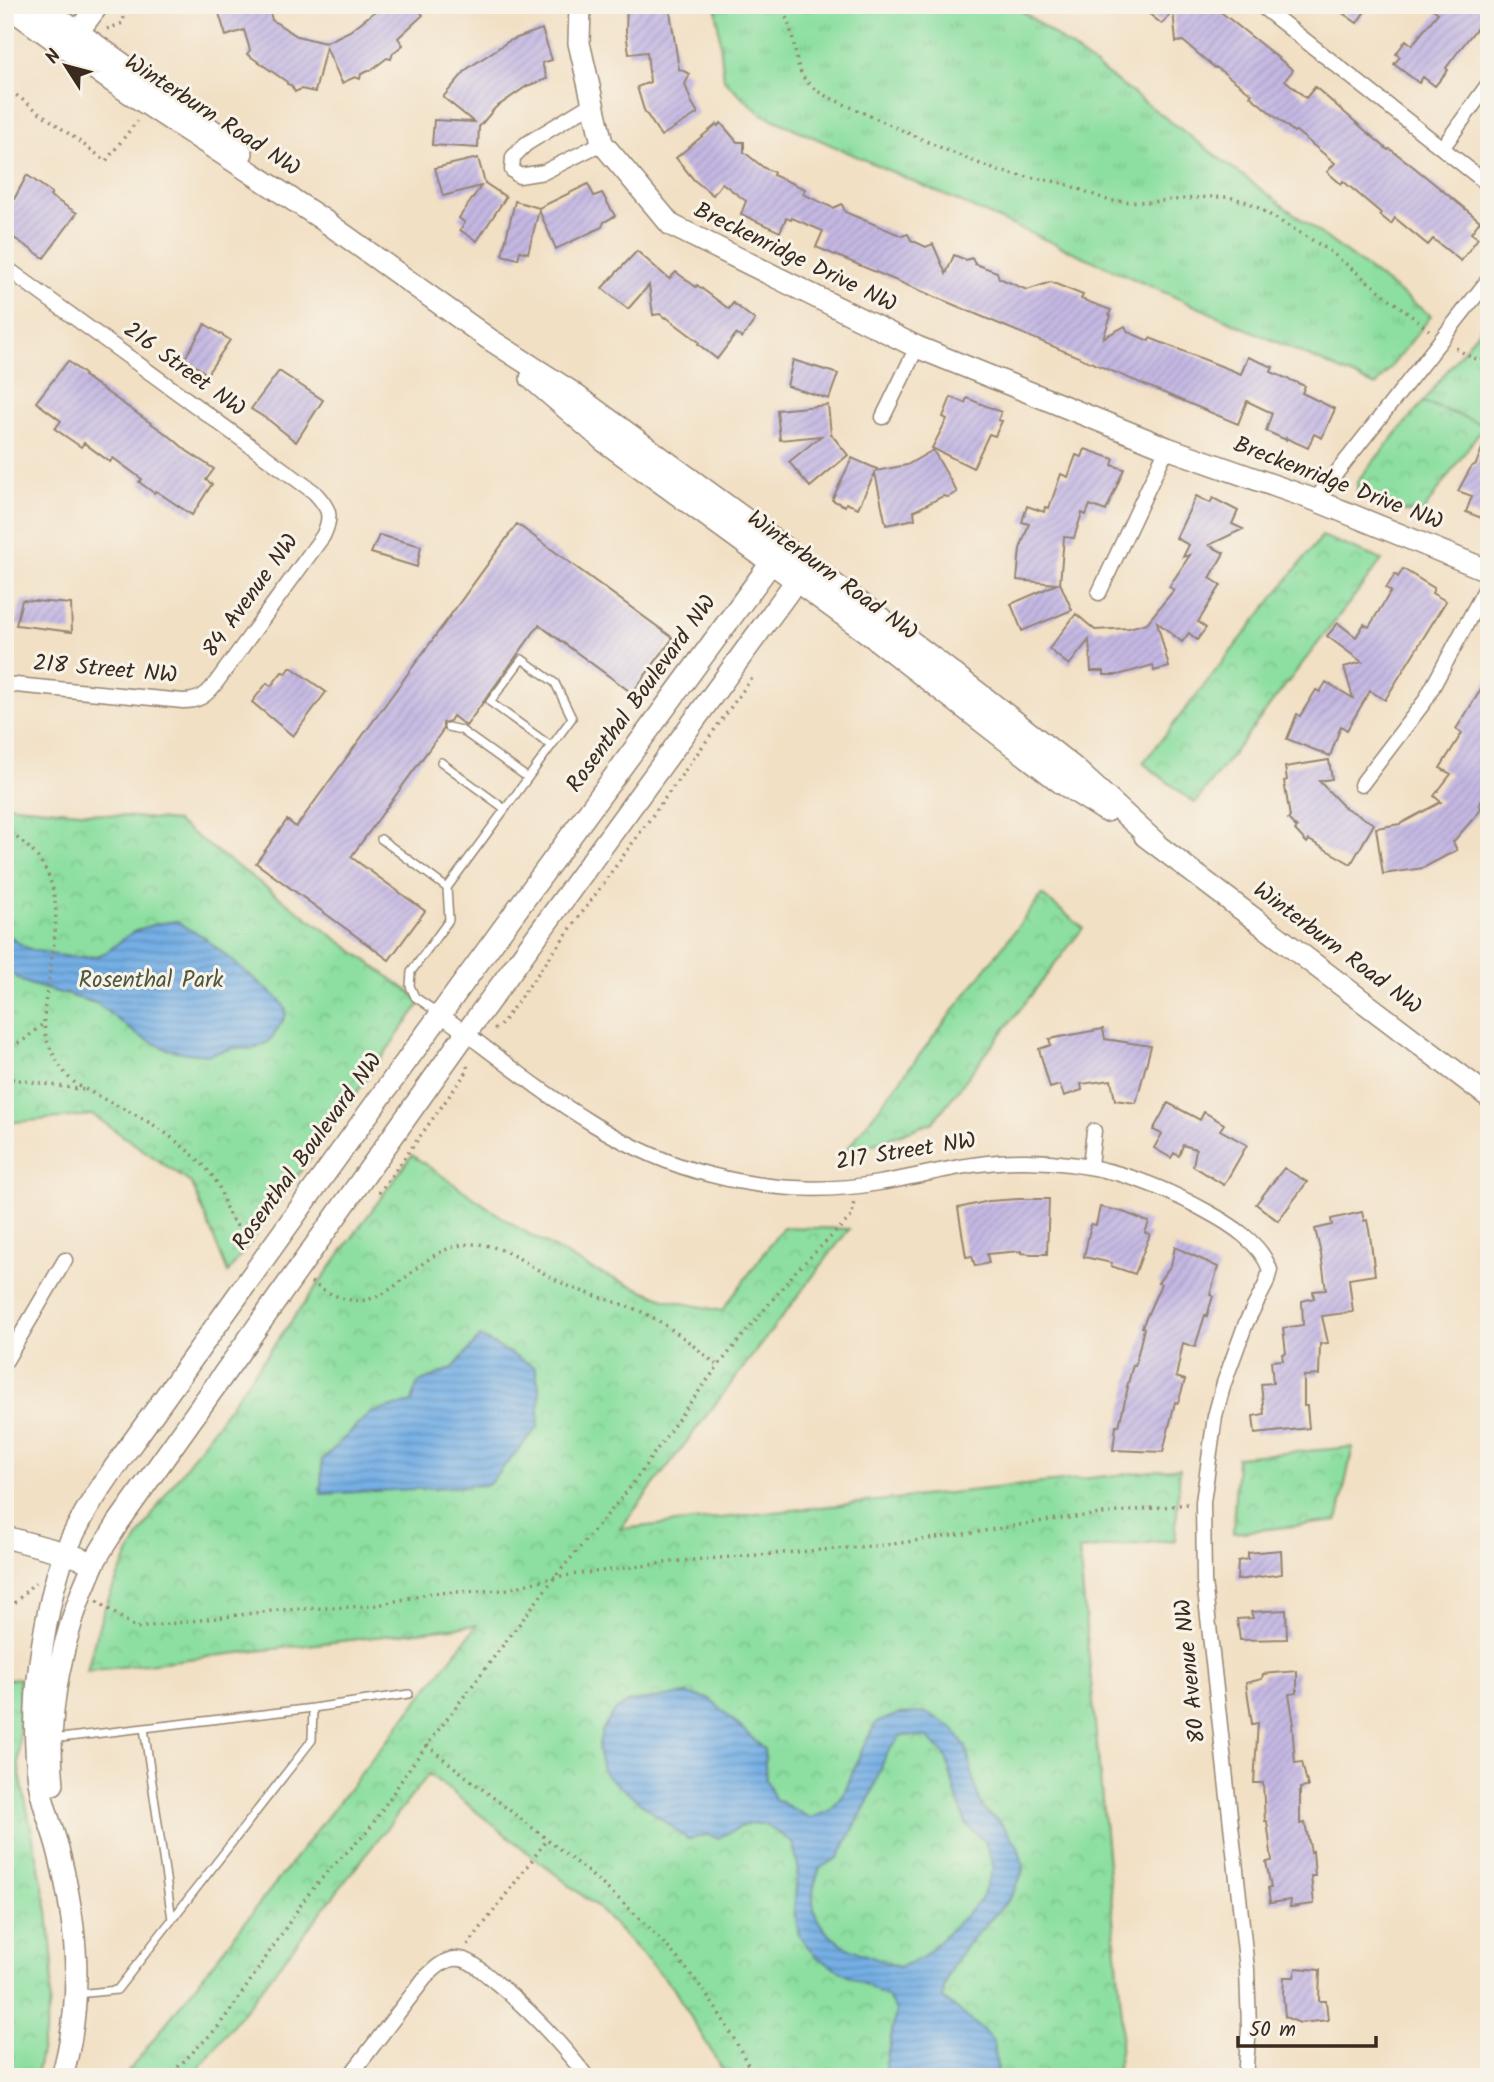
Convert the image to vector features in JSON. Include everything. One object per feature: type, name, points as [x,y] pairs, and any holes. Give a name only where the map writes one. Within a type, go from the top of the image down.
[{"type":"street","name":"Winterburn Road NW","points":[[6,5],[86,39]]},
{"type":"street","name":"Winterburn Road NW","points":[[40,5],[228,142],[322,219],[489,339],[567,389],[802,574],[887,647],[1060,782],[1155,842],[1489,1097]]},
{"type":"street","points":[[86,39],[98,5]]},
{"type":"street","name":"Breckenridge Drive NW","points":[[580,5],[579,43],[602,143],[671,225],[917,347],[1167,448],[1315,500],[1489,571]]},
{"type":"street","points":[[1260,5],[1489,185]]},
{"type":"street","points":[[1443,147],[1489,83]]},
{"type":"street","points":[[593,103],[526,144],[513,156],[512,170],[519,176],[544,172],[602,143]]},
{"type":"street","name":"216 Street NW","points":[[5,267],[314,492],[330,515]]},
{"type":"street","points":[[1315,500],[1489,279]]},
{"type":"street","points":[[883,418],[917,347]]},
{"type":"street","points":[[1099,593],[1167,448]]},
{"type":"street","name":"84 Avenue NW","points":[[200,698],[209,692],[323,536],[330,515]]},
{"type":"street","name":"Rosenthal Boulevard NW","points":[[62,2077],[69,2053],[77,1958],[71,1911],[57,1846],[39,1782],[34,1735],[35,1698],[54,1585],[75,1530],[100,1488],[440,1014],[776,555]]},
{"type":"street","name":"Rosenthal Boulevard NW","points":[[57,1846],[51,1765],[57,1687],[67,1640],[94,1563],[126,1512],[466,1033],[802,574]]},
{"type":"street","points":[[1361,785],[1424,701],[1489,582]]},
{"type":"street","name":"218 Street NW","points":[[5,684],[183,701],[200,698]]},
{"type":"street","name":"217 Street NW","points":[[440,1014],[558,1100],[620,1141],[668,1162],[711,1175],[784,1188],[855,1186],[996,1162],[1024,1160],[1090,1165],[1124,1173],[1191,1202],[1215,1216],[1260,1250],[1270,1270]]},
{"type":"street","points":[[1090,1165],[1094,1131]]},
{"type":"street","points":[[5,1362],[65,1260]]},
{"type":"street","name":"80 Avenue NW","points":[[1245,2077],[1249,2028],[1247,1969],[1204,1581],[1203,1502],[1215,1416],[1224,1383],[1246,1323],[1266,1284],[1270,1270]]},
{"type":"street","points":[[5,1537],[94,1563]]},
{"type":"street","points":[[349,2077],[436,1966],[459,1958],[475,1966],[528,2011],[569,2053],[587,2077]]},
{"type":"lane","points":[[440,1014],[415,997],[410,986],[411,972],[449,920],[447,888],[572,718],[555,683],[522,659],[490,702],[551,746]]},
{"type":"lane","points":[[454,719],[461,730],[528,778]]},
{"type":"lane","points":[[448,727],[461,730]]},
{"type":"lane","points":[[441,762],[505,809]]},
{"type":"lane","points":[[381,839],[447,888]]},
{"type":"lane","points":[[52,1739],[409,1694]]},
{"type":"lane","points":[[76,1994],[117,1990],[312,1740],[313,1708]]},
{"type":"lane","points":[[144,1728],[172,1919]]},
{"type":"path","points":[[123,23],[125,10],[129,5]]},
{"type":"path","points":[[779,5],[790,27],[794,53],[804,78],[814,89],[826,96],[995,170],[1063,183],[1110,201],[1149,202],[1229,197],[1250,203],[1327,249],[1423,325]]},
{"type":"path","points":[[5,87],[106,161],[139,118]]},
{"type":"path","points":[[1462,352],[1473,358],[1489,359]]},
{"type":"path","points":[[495,1027],[500,1026],[752,678]]},
{"type":"path","points":[[5,830],[26,844],[47,871],[55,899],[57,918],[44,1020],[47,1042],[65,1073],[74,1083],[165,1133],[190,1152],[218,1185],[230,1217],[237,1227],[262,1246]]},
{"type":"path","points":[[5,1049],[24,1040],[44,1020]]},
{"type":"path","points":[[5,1078],[90,1092]]},
{"type":"path","points":[[169,2077],[216,2028],[250,1983],[306,1897],[368,1831],[399,1783],[555,1577],[629,1489],[718,1366],[796,1270],[852,1216],[853,1204]]},
{"type":"path","points":[[305,1278],[334,1296],[362,1302],[394,1287],[437,1255],[452,1248],[471,1244],[488,1246],[566,1285],[662,1322],[718,1366]]},
{"type":"path","points":[[90,1598],[100,1602],[136,1628],[279,1610],[373,1606],[432,1593],[504,1590],[555,1577],[680,1561],[886,1545],[1049,1520],[1187,1504]]},
{"type":"path","points":[[5,1613],[38,1579]]},
{"type":"path","points":[[428,1745],[630,1909],[695,1979],[727,2025],[754,2077]]},
{"type":"path","points":[[459,1958],[547,1840]]},
{"type":"green space","points":[[716,5],[1019,5],[1021,10],[1431,316],[1376,386],[761,114],[724,80]]},
{"type":"green space","points":[[1489,317],[1489,427],[1423,402]]},
{"type":"green space","points":[[1423,402],[1484,425],[1420,516],[1361,497],[1357,491],[1357,481]]},
{"type":"green space","points":[[1322,536],[1382,560],[1195,803],[1143,763]]},
{"type":"green space","name":"Rosenthal Park","points":[[5,805],[175,821],[422,1001],[228,1273],[192,1184],[93,1115],[5,1123]]},
{"type":"green space","points":[[1042,895],[1083,928],[933,1122],[842,1156]]},
{"type":"green space","points":[[412,1155],[515,1226],[593,1270],[667,1300],[722,1311],[783,1227],[849,1229],[620,1529],[1180,1468],[1175,1540],[1079,1550],[1122,2016],[1121,2046],[1115,2077],[727,2077],[672,1986],[597,1907],[429,1774],[192,2077],[124,2077],[477,1625],[87,1671],[98,1627],[115,1583],[154,1512]]},
{"type":"green space","points":[[1353,1447],[1337,1521],[1233,1533],[1237,1457]]},
{"type":"green space","points":[[19,1678],[19,1769],[48,1911],[53,1964],[49,2010],[36,2077],[5,2077],[5,1680]]},
{"type":"water","points":[[175,921],[202,936],[280,1000],[286,1010],[285,1017],[268,1042],[254,1049],[234,1048],[206,1055],[166,1049],[139,1036],[96,1003],[32,985],[5,969],[5,932],[29,948],[62,956],[85,957],[105,953],[129,934],[141,929]]},
{"type":"water","points":[[480,1337],[535,1367],[540,1392],[538,1427],[488,1485],[321,1494],[322,1460],[370,1413],[412,1402],[417,1384],[453,1368]]},
{"type":"water","points":[[686,1694],[710,1699],[764,1749],[766,1780],[775,1799],[810,1818],[830,1811],[843,1796],[876,1723],[898,1714],[926,1713],[953,1728],[966,1747],[976,1790],[984,1810],[1000,1822],[1018,1846],[1024,1868],[1010,1898],[958,1956],[945,1983],[943,1998],[994,2042],[998,2077],[884,2075],[896,2010],[887,1997],[816,1957],[799,1935],[794,1909],[798,1866],[793,1843],[772,1829],[757,1824],[749,1824],[718,1838],[706,1835],[688,1840],[604,1774],[598,1749],[602,1731],[614,1712],[630,1702]],"holes":[[[901,1735],[927,1737],[946,1756],[966,1824],[985,1842],[994,1866],[981,1900],[922,1958],[899,1967],[855,1951],[830,1935],[821,1925],[815,1911],[813,1892],[820,1868],[839,1857],[870,1797],[886,1755]]]},
{"type":"building","points":[[233,5],[268,5],[272,20],[297,36],[325,43],[350,31],[383,5],[415,5],[423,15],[398,38],[403,45],[393,53],[391,59],[387,58],[361,74],[360,79],[355,77],[342,83],[326,47],[315,92],[301,89],[295,92],[291,85],[247,54],[250,50],[244,30],[226,36],[218,10]]},
{"type":"building","points":[[627,5],[669,5],[679,69],[690,74],[685,84],[698,113],[661,136],[644,110],[637,87],[650,82],[647,52],[629,54]]},
{"type":"building","points":[[1138,5],[1212,5],[1293,70],[1285,80],[1306,98],[1315,87],[1388,150],[1410,164],[1480,221],[1471,233],[1478,238],[1461,261],[1433,239],[1428,245],[1395,218],[1391,224],[1343,181],[1341,184],[1327,172],[1335,163],[1183,41],[1176,42],[1173,10],[1162,24]]},
{"type":"building","points":[[1331,5],[1369,5],[1357,23]]},
{"type":"building","points":[[1428,5],[1489,5],[1489,13],[1435,86],[1423,77],[1419,83],[1394,64],[1400,57],[1396,54],[1406,40],[1412,45],[1438,13]]},
{"type":"building","points":[[542,29],[552,60],[542,63],[547,79],[527,86],[495,108],[479,127],[478,148],[432,145],[434,120],[474,122],[443,97],[467,69],[509,41]]},
{"type":"building","points":[[721,123],[737,142],[744,142],[744,152],[764,168],[774,172],[773,175],[805,189],[803,194],[833,208],[842,204],[845,212],[902,236],[908,234],[911,240],[926,247],[933,244],[946,274],[954,255],[966,260],[972,258],[975,264],[997,272],[999,278],[1027,290],[1051,282],[1083,295],[1081,299],[1111,310],[1103,338],[1125,326],[1128,332],[1149,341],[1150,338],[1241,374],[1248,357],[1273,367],[1271,372],[1305,386],[1302,393],[1335,409],[1322,438],[1314,434],[1308,448],[1266,431],[1272,413],[1247,401],[1238,424],[816,247],[823,231],[786,218],[780,232],[741,214],[746,201],[722,183],[713,195],[694,180],[676,158]]},
{"type":"building","points":[[478,158],[485,183],[506,197],[477,241],[460,230],[465,223],[459,218],[481,186],[443,196],[435,168]]},
{"type":"building","points":[[27,175],[52,193],[50,196],[77,213],[44,258],[5,232],[5,216]]},
{"type":"building","points":[[588,184],[594,196],[602,193],[615,216],[604,222],[602,227],[556,249],[539,210],[528,253],[520,251],[518,259],[502,255],[515,201],[539,208]]},
{"type":"building","points":[[637,251],[669,279],[676,272],[729,309],[733,303],[755,320],[742,338],[736,334],[717,359],[666,317],[653,315],[649,285],[628,309],[602,288]]},
{"type":"building","points":[[205,324],[230,340],[207,374],[185,358]]},
{"type":"building","points":[[793,360],[838,374],[829,399],[787,386]]},
{"type":"building","points":[[68,361],[84,376],[214,469],[206,480],[212,484],[192,515],[156,491],[154,493],[139,482],[142,479],[113,458],[110,462],[84,443],[81,447],[55,429],[61,421],[36,402]]},
{"type":"building","points":[[279,371],[323,400],[296,442],[251,409]]},
{"type":"building","points":[[951,397],[965,403],[967,398],[1001,412],[998,420],[1002,421],[995,436],[989,434],[973,468],[932,448],[947,419],[943,417]]},
{"type":"building","points":[[828,405],[831,434],[848,455],[810,487],[789,462],[821,436],[780,440],[777,410]]},
{"type":"building","points":[[1488,433],[1489,518],[1485,516],[1484,519],[1466,512],[1472,496],[1458,491],[1471,467],[1476,464]]},
{"type":"building","points":[[1085,449],[1114,459],[1112,465],[1124,469],[1106,511],[1090,505],[1086,515],[1082,513],[1074,538],[1064,537],[1060,583],[1072,610],[1022,631],[1011,604],[1057,584],[1017,580],[1020,549],[1029,524],[1022,522],[1027,506],[1044,512],[1045,507],[1049,508],[1061,474],[1068,477],[1076,455],[1082,457]]},
{"type":"building","points":[[933,450],[957,492],[914,511],[915,519],[886,525],[875,473],[858,508],[832,500],[852,458],[877,469],[876,471],[907,465]]},
{"type":"building","points":[[1196,496],[1210,503],[1213,498],[1238,511],[1232,524],[1243,529],[1209,545],[1224,553],[1210,578],[1221,585],[1198,622],[1206,628],[1197,640],[1189,633],[1182,642],[1157,622],[1169,667],[1154,671],[1153,665],[1118,675],[1091,671],[1089,640],[1069,665],[1049,649],[1076,614],[1095,630],[1129,628],[1147,623],[1174,590],[1169,587],[1190,555],[1183,557],[1189,545],[1176,538]]},
{"type":"building","points":[[517,524],[673,638],[632,693],[539,625],[466,726],[453,716],[450,721],[443,723],[443,730],[351,857],[425,911],[389,960],[256,863],[287,820],[296,827]]},
{"type":"building","points":[[379,535],[421,546],[417,567],[371,553]]},
{"type":"building","points":[[1403,569],[1434,588],[1432,593],[1446,601],[1385,700],[1370,691],[1347,730],[1341,726],[1330,756],[1287,739],[1297,714],[1300,716],[1316,690],[1320,692],[1326,682],[1353,698],[1344,667],[1362,662],[1327,636],[1338,623],[1356,637],[1364,624],[1369,627],[1391,591],[1386,588],[1395,574],[1398,577]]},
{"type":"building","points":[[22,600],[71,604],[72,632],[16,625]]},
{"type":"building","points":[[291,667],[326,692],[293,736],[252,702],[267,683],[271,686],[282,672],[286,673]]},
{"type":"building","points":[[1489,677],[1489,789],[1479,805],[1479,812],[1453,842],[1457,850],[1423,868],[1383,874],[1376,828],[1400,824],[1441,802],[1434,796],[1451,774],[1440,768],[1462,733],[1456,729]]},
{"type":"building","points":[[1329,760],[1332,779],[1319,781],[1344,807],[1374,824],[1351,864],[1309,840],[1307,843],[1288,819],[1290,817],[1284,781],[1287,780],[1285,767]]},
{"type":"building","points":[[1103,1029],[1105,1039],[1151,1046],[1136,1103],[1115,1100],[1111,1080],[1081,1084],[1082,1090],[1064,1096],[1060,1085],[1050,1088],[1039,1049],[1051,1045],[1049,1039]]},
{"type":"building","points":[[1168,1103],[1200,1120],[1204,1112],[1224,1124],[1220,1130],[1247,1145],[1224,1185],[1193,1166],[1196,1149],[1183,1145],[1179,1156],[1174,1153],[1171,1158],[1154,1148],[1162,1134],[1153,1130]]},
{"type":"building","points":[[1284,1168],[1307,1182],[1278,1221],[1256,1204]]},
{"type":"building","points":[[1049,1199],[1047,1254],[1021,1251],[987,1254],[989,1263],[975,1266],[972,1256],[966,1257],[958,1208],[989,1201]]},
{"type":"building","points":[[1100,1207],[1149,1222],[1145,1233],[1150,1234],[1135,1274],[1111,1266],[1112,1263],[1084,1257],[1091,1224],[1096,1225]]},
{"type":"building","points":[[1362,1212],[1364,1221],[1367,1220],[1375,1275],[1349,1279],[1353,1312],[1322,1316],[1328,1343],[1320,1344],[1319,1375],[1304,1376],[1304,1406],[1307,1406],[1309,1428],[1255,1434],[1253,1416],[1264,1414],[1261,1384],[1273,1383],[1271,1361],[1283,1360],[1282,1354],[1286,1353],[1283,1328],[1303,1325],[1302,1301],[1314,1298],[1313,1291],[1326,1290],[1315,1229],[1332,1225],[1331,1219]]},
{"type":"building","points":[[1175,1247],[1218,1267],[1207,1316],[1205,1315],[1195,1347],[1183,1343],[1176,1377],[1185,1380],[1178,1403],[1175,1402],[1163,1452],[1113,1450],[1116,1426],[1119,1426],[1127,1387],[1133,1365],[1135,1366],[1144,1328],[1142,1327],[1161,1284],[1158,1283],[1171,1265]]},
{"type":"building","points":[[1281,1550],[1282,1574],[1237,1580],[1238,1561],[1248,1559],[1248,1553]]},
{"type":"building","points":[[1286,1610],[1287,1639],[1240,1640],[1237,1619],[1253,1618],[1251,1612]]},
{"type":"building","points":[[1297,1671],[1297,1693],[1289,1694],[1294,1724],[1295,1763],[1302,1762],[1308,1787],[1300,1788],[1300,1824],[1305,1823],[1311,1852],[1313,1851],[1315,1876],[1311,1876],[1314,1904],[1290,1907],[1291,1900],[1270,1903],[1268,1888],[1271,1888],[1266,1862],[1272,1861],[1265,1821],[1263,1783],[1254,1783],[1258,1723],[1252,1724],[1246,1683],[1262,1679],[1263,1674]]},
{"type":"building","points":[[1296,1968],[1320,1970],[1319,2001],[1326,2001],[1328,2020],[1300,2023],[1285,2017],[1284,1977],[1294,1977]]}]
